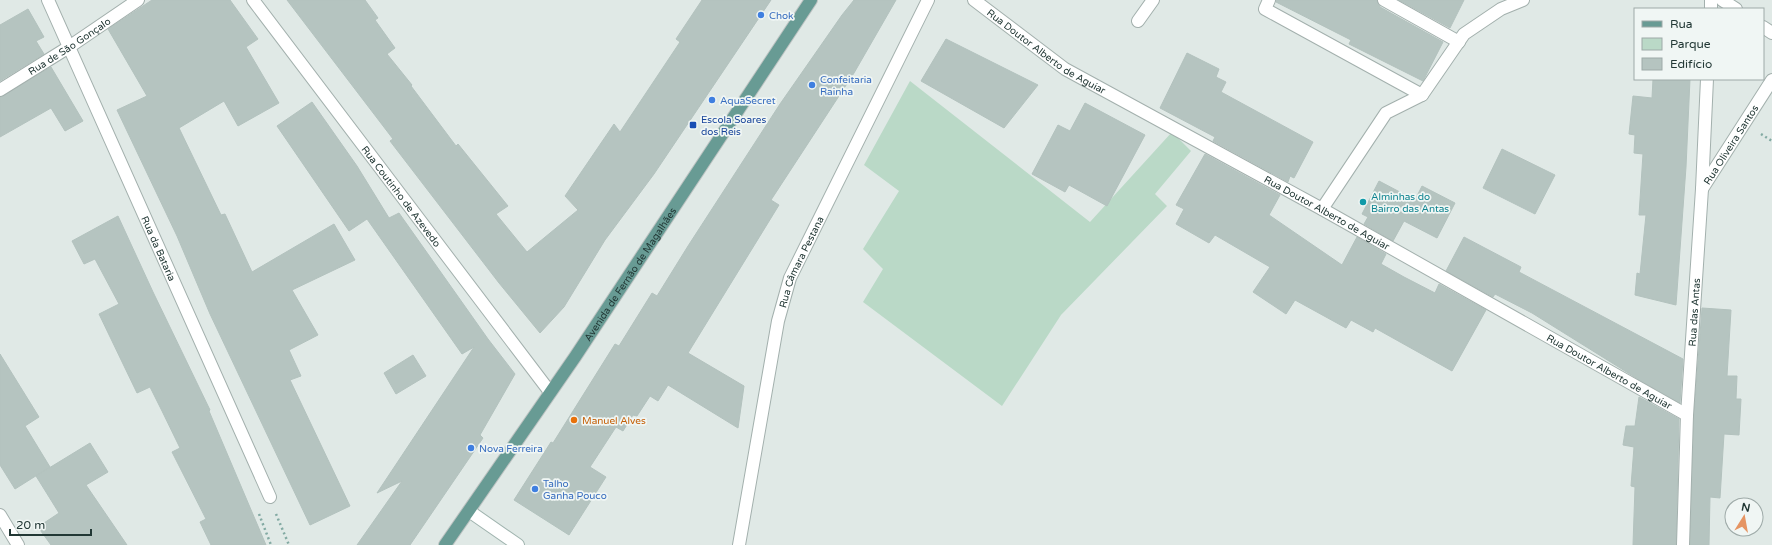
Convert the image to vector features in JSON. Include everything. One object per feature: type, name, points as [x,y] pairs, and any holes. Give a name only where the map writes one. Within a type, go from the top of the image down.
[{"type":"main road","name":"Avenida de Fernão de Magalhães","points":[[445,545],[550,392],[811,0]]},
{"type":"street","name":"Rua da Bataria","points":[[48,0],[270,497]]},
{"type":"street","name":"Rua de São Gonçalo","points":[[0,90],[69,47],[138,0]]},
{"type":"street","name":"Rua Coutinho de Azevedo","points":[[253,0],[550,392]]},
{"type":"street","name":"Rua Câmara Pestana","points":[[738,545],[778,321],[790,278],[928,0]]},
{"type":"street","name":"Rua Doutor Alberto de Aguiar","points":[[974,0],[1065,69],[1322,208],[1687,415]]},
{"type":"street","points":[[1138,21],[1153,0]]},
{"type":"street","points":[[1384,0],[1459,42]]},
{"type":"street","points":[[1722,0],[1734,8]]},
{"type":"street","points":[[1322,208],[1386,113],[1422,96],[1464,34],[1501,9],[1519,1]]},
{"type":"street","points":[[1267,4],[1422,96]]},
{"type":"street","name":"Rua das Antas","points":[[1683,545],[1687,415],[1702,189],[1707,80]]},
{"type":"street","name":"Rua Oliveira Santos","points":[[1702,189],[1772,80]]},
{"type":"street","points":[[469,511],[518,545]]},
{"type":"street","points":[[0,515],[18,545]]},
{"type":"path","points":[[1767,138],[1772,141]]},
{"type":"path","points":[[279,522],[289,545]]},
{"type":"green space","points":[[910,81],[1090,222],[1172,132],[1191,151],[1155,194],[1167,206],[1061,315],[1002,406],[863,302],[883,269],[863,249],[899,191],[864,165]]},
{"type":"building","points":[[152,0],[230,0],[258,39],[246,47],[279,103],[238,126],[224,101],[179,128],[221,215],[225,214],[252,272],[334,224],[355,260],[292,290],[318,335],[289,350],[301,376],[290,380],[350,506],[310,525],[210,314],[177,236],[117,110],[147,96],[108,29]]},
{"type":"building","points":[[287,0],[365,0],[378,18],[375,20],[395,48],[387,54],[412,85],[411,86],[456,146],[458,144],[508,206],[496,214],[527,252],[578,210],[565,196],[614,124],[620,132],[680,42],[676,39],[702,0],[771,0],[654,174],[605,240],[564,307],[540,333],[499,283],[390,141],[393,139]]},
{"type":"building","points":[[854,0],[896,0],[854,73],[771,200],[779,205],[688,353],[744,386],[738,428],[668,385],[658,401],[650,396],[637,416],[633,415],[623,431],[616,427],[590,467],[606,477],[569,535],[514,500],[551,442],[553,443],[615,344],[619,346],[652,293],[657,296],[780,104]]},
{"type":"building","points":[[1276,0],[1377,0],[1380,7],[1443,42],[1423,81],[1349,44],[1351,40],[1276,2]]},
{"type":"building","points":[[1399,0],[1464,0],[1450,28]]},
{"type":"building","points":[[28,9],[44,37],[36,41],[44,54],[0,81],[0,25]]},
{"type":"building","points":[[946,39],[1038,85],[1004,128],[921,81]]},
{"type":"building","points":[[1187,53],[1219,69],[1216,77],[1226,82],[1221,92],[1313,142],[1294,178],[1290,176],[1288,182],[1213,141],[1215,137],[1160,108]]},
{"type":"building","points":[[51,67],[83,121],[65,131],[51,108],[0,137],[0,97]]},
{"type":"building","points":[[1653,80],[1690,80],[1686,167],[1676,305],[1635,295],[1637,273],[1640,274],[1646,215],[1639,215],[1643,154],[1634,153],[1635,135],[1629,134],[1633,96],[1652,98]]},
{"type":"building","points":[[312,102],[357,166],[389,218],[399,213],[488,339],[515,374],[480,435],[483,438],[410,545],[357,545],[402,481],[377,493],[474,347],[462,354],[367,219],[349,231],[277,126]]},
{"type":"building","points":[[1085,103],[1145,135],[1107,206],[1069,185],[1065,192],[1032,174],[1058,125],[1070,131]]},
{"type":"building","points":[[1502,149],[1555,175],[1535,214],[1483,188]]},
{"type":"building","points":[[1205,154],[1280,195],[1269,215],[1342,265],[1357,237],[1386,254],[1381,264],[1435,293],[1439,284],[1486,310],[1452,371],[1375,328],[1373,332],[1351,320],[1346,328],[1295,300],[1286,314],[1253,292],[1270,267],[1215,235],[1209,243],[1176,224],[1184,209],[1176,205]]},
{"type":"building","points":[[1379,181],[1415,200],[1422,186],[1455,203],[1437,238],[1404,221],[1393,241],[1364,224],[1368,217],[1362,214]]},
{"type":"building","points":[[118,216],[210,410],[209,411],[266,545],[211,545],[200,522],[206,519],[172,452],[180,448],[150,387],[137,393],[99,314],[119,304],[95,259],[84,264],[72,241]]},
{"type":"building","points":[[1464,237],[1521,267],[1519,272],[1683,359],[1680,403],[1641,381],[1532,313],[1495,294],[1493,297],[1446,271]]},
{"type":"building","points":[[1702,308],[1731,310],[1727,376],[1737,376],[1736,399],[1741,399],[1739,435],[1724,434],[1720,498],[1710,497],[1709,545],[1690,545],[1694,415]]},
{"type":"building","points":[[0,354],[39,417],[25,426],[50,467],[15,489],[0,465]]},
{"type":"building","points":[[413,355],[426,376],[396,394],[384,373]]},
{"type":"building","points":[[1639,397],[1679,419],[1676,545],[1633,545],[1635,487],[1631,486],[1634,447],[1623,445],[1626,426],[1635,426]]},
{"type":"building","points":[[90,443],[108,472],[86,485],[127,545],[51,545],[38,527],[59,513],[36,476]]},
{"type":"place","name":"Chok","points":[[761,15]]},
{"type":"place","name":"Confeitaria Rainha","points":[[812,85]]},
{"type":"place","name":"AquaSecret","points":[[712,100]]},
{"type":"place","name":"Escola Soares dos Reis","points":[[693,125]]},
{"type":"place","name":"Alminhas do Bairro das Antas","points":[[1363,202]]},
{"type":"place","name":"Manuel Alves","points":[[574,420]]},
{"type":"place","name":"Nova Ferreira","points":[[471,448]]},
{"type":"place","name":"Talho Ganha Pouco","points":[[535,489]]}]
